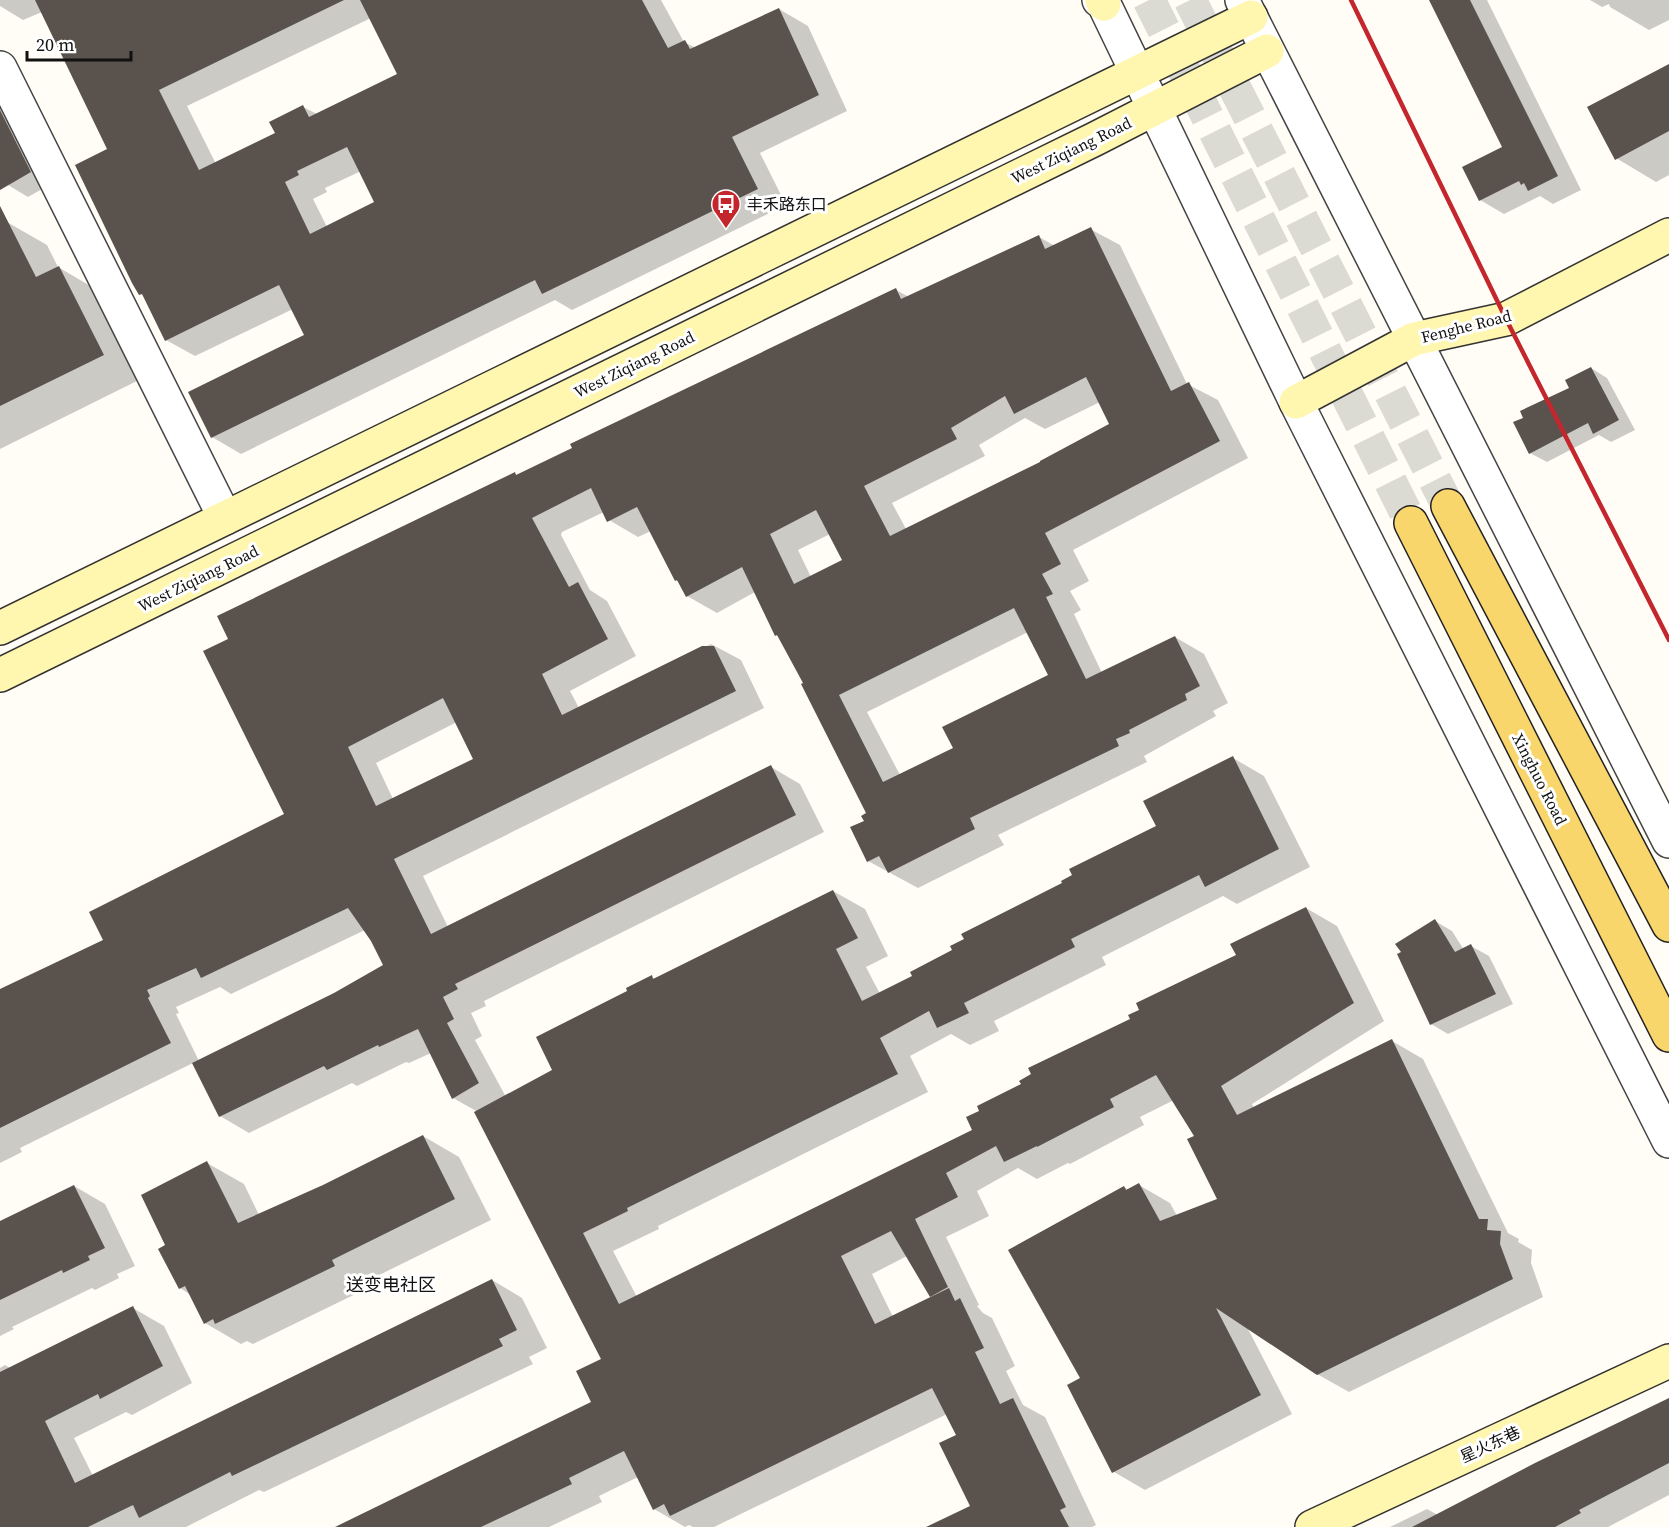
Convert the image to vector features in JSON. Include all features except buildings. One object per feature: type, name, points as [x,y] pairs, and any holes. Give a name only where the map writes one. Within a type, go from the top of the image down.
[{"type":"main road","points":[[0,628],[1138,73],[1246,8]]},
{"type":"main road","name":"West Ziqiang Road","points":[[0,675],[1155,109],[1267,51]]},
{"type":"main road","name":"Fenghe Road","points":[[1296,402],[1414,339],[1506,319],[1669,235]]},
{"type":"main road","points":[[1448,506],[1669,925]]},
{"type":"main road","name":"Xinghuo Road","points":[[1411,523],[1669,1035]]},
{"type":"main road","name":"星火东巷","points":[[1312,1527],[1669,1361]]},
{"type":"street","points":[[1102,1],[1296,402],[1669,1141]]},
{"type":"street","points":[[1246,8],[1669,841]]},
{"type":"street","points":[[0,68],[225,518]]},
{"type":"tunnel","points":[[1149,0],[1411,523]]},
{"type":"tunnel","points":[[1190,0],[1448,506]]},
{"type":"railway","points":[[1351,0],[1506,319],[1669,640]]},
{"type":"place","name":"丰禾路东口","points":[[726,230]]},
{"type":"district","name":"送变电社区","points":[[391,1285]]}]
